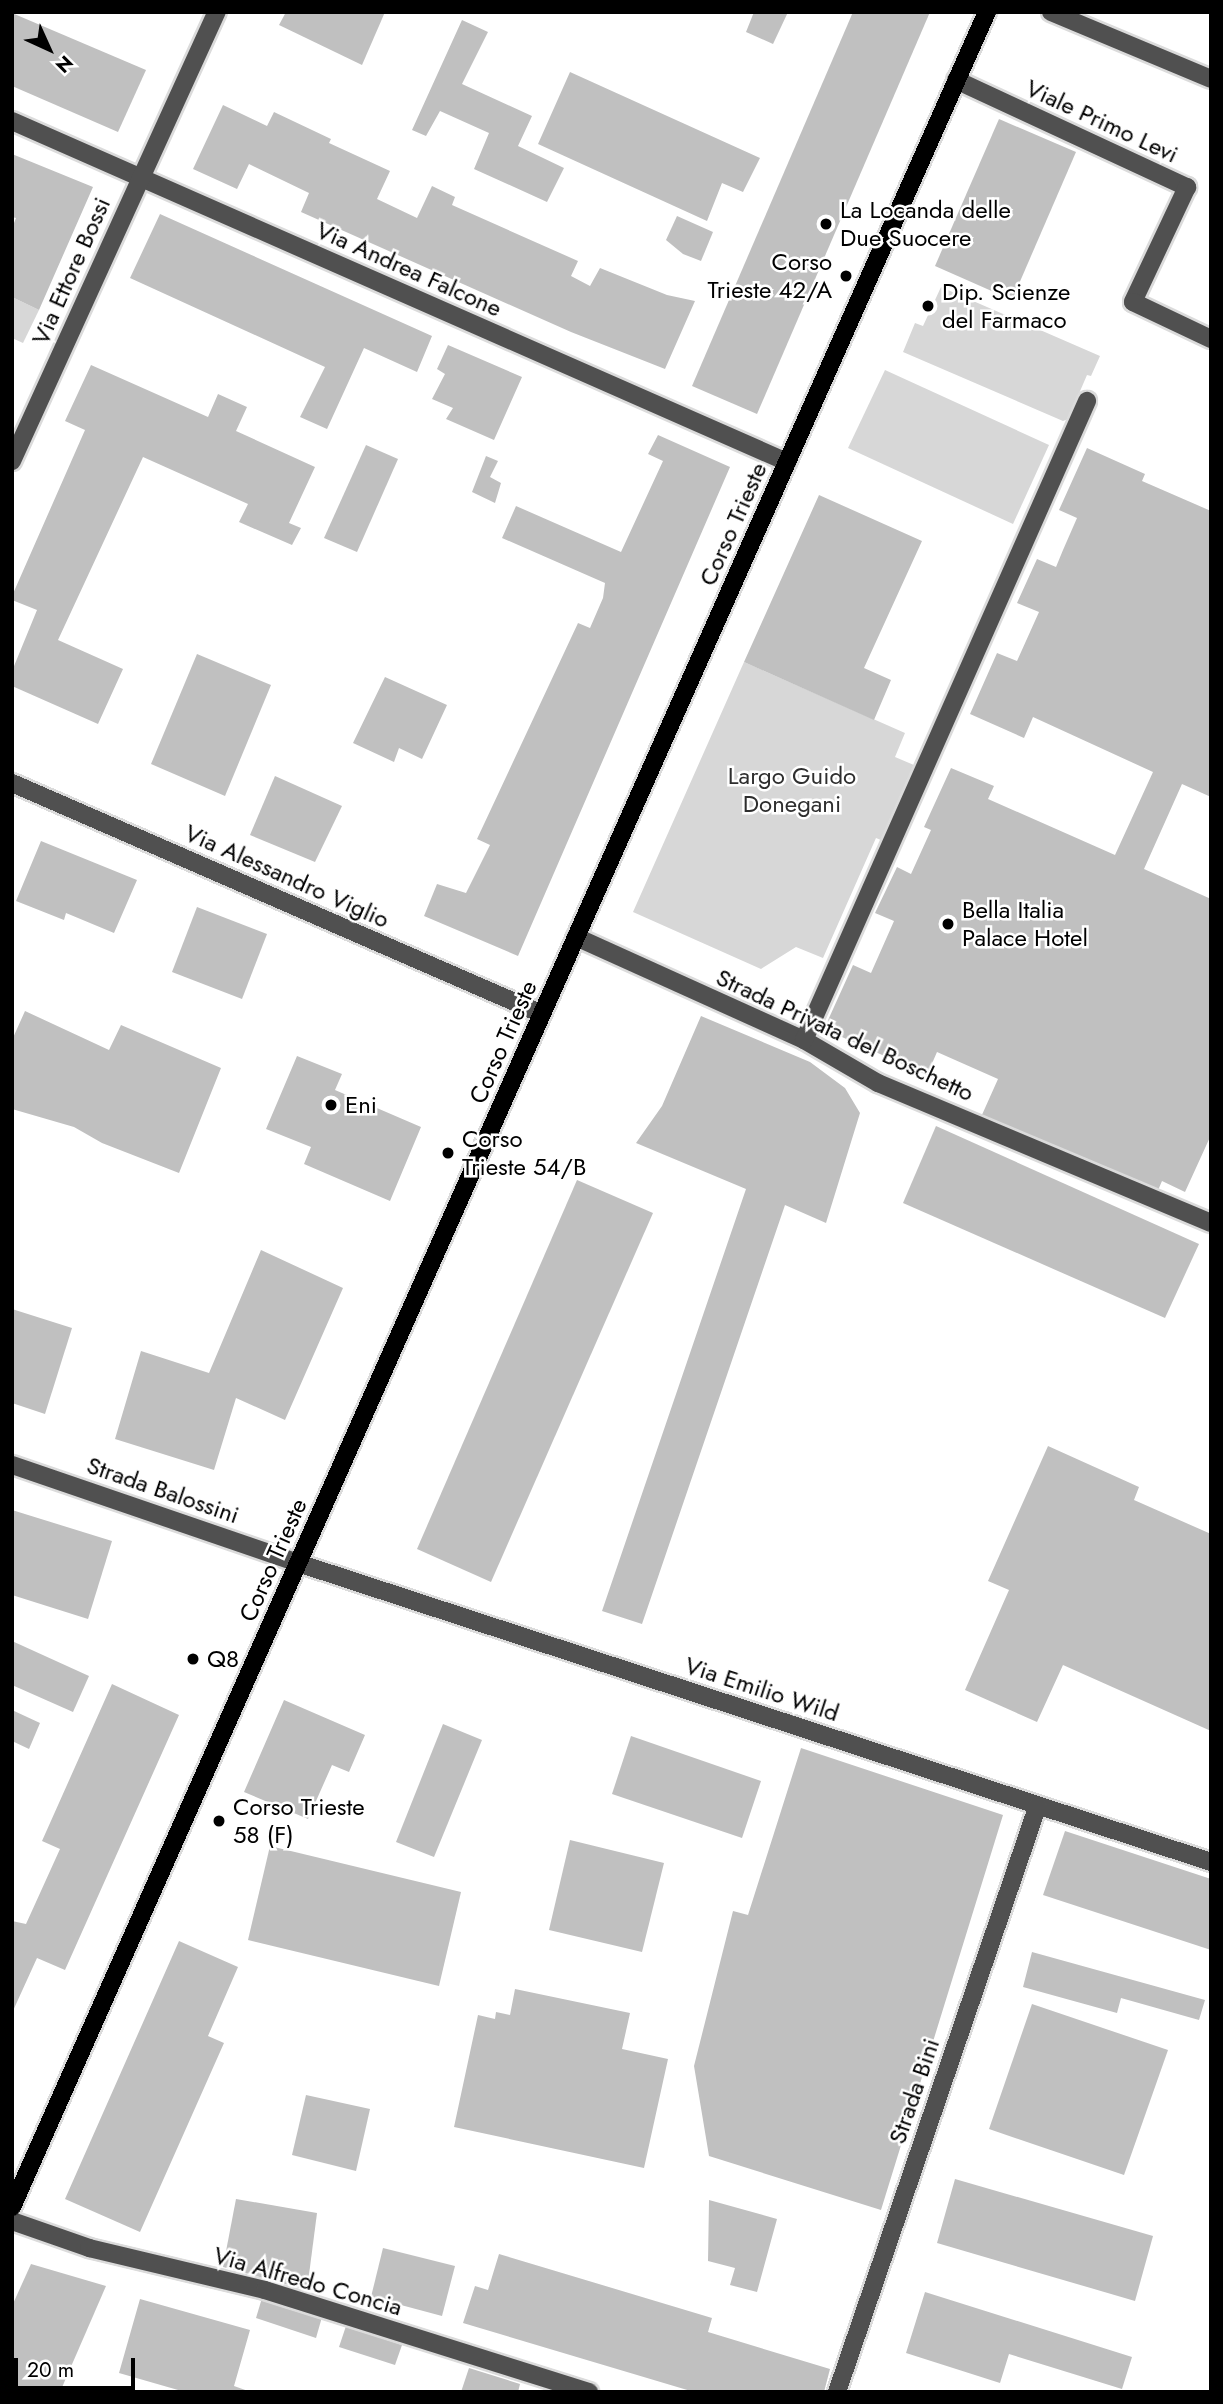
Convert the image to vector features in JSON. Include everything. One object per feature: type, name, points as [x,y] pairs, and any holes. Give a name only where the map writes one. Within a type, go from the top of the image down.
[{"type":"main road","name":"Corso Trieste","points":[[12,2207],[986,12]]},
{"type":"street","name":"Via Ettore Bossi","points":[[12,461],[217,12]]},
{"type":"street","points":[[1051,12],[1211,79]]},
{"type":"street","name":"Viale Primo Levi","points":[[956,80],[1187,187],[1133,302],[1211,339]]},
{"type":"street","name":"Via Andrea Falcone","points":[[12,121],[787,462]]},
{"type":"street","points":[[804,1040],[1087,401]]},
{"type":"street","name":"Via Alessandro Viglio","points":[[12,783],[542,1014]]},
{"type":"street","name":"Strada Privata del Boschetto","points":[[576,937],[804,1040],[878,1083],[1211,1223]]},
{"type":"street","name":"Strada Balossini","points":[[12,1465],[299,1563]]},
{"type":"street","name":"Via Emilio Wild","points":[[299,1563],[1211,1862]]},
{"type":"street","name":"Strada Bini","points":[[837,2392],[1038,1805]]},
{"type":"street","name":"Via Alfredo Concia","points":[[12,2221],[89,2248],[265,2290],[589,2392]]},
{"type":"green space","points":[[941,287],[1100,356],[1091,376],[1087,375],[1068,419],[1063,421],[903,352],[915,323],[923,326]]},
{"type":"green space","points":[[12,297],[39,310],[23,343],[12,338]]},
{"type":"green space","points":[[885,370],[1049,445],[1013,524],[848,448]]},
{"type":"green space","name":"Largo Guido Donegani","points":[[744,662],[905,733],[895,757],[921,768],[888,843],[876,838],[823,958],[796,947],[761,969],[633,912]]},
{"type":"building","points":[[286,12],[385,12],[362,65],[279,25]]},
{"type":"building","points":[[754,12],[788,12],[773,44],[746,32]]},
{"type":"building","points":[[853,12],[930,12],[757,414],[692,386]]},
{"type":"building","points":[[12,13],[146,70],[118,132],[12,86]]},
{"type":"building","points":[[462,20],[488,32],[462,84],[532,116],[518,146],[564,168],[547,202],[474,169],[489,133],[440,111],[426,136],[412,130]]},
{"type":"building","points":[[570,72],[760,158],[743,192],[722,183],[707,221],[538,144]]},
{"type":"building","points":[[223,105],[267,126],[274,112],[331,139],[329,143],[390,171],[377,199],[417,218],[432,186],[455,197],[452,205],[578,261],[571,276],[590,286],[600,268],[667,295],[695,301],[665,369],[571,332],[301,212],[309,193],[249,164],[237,189],[193,169]]},
{"type":"building","points":[[999,119],[1076,152],[1012,300],[935,266]]},
{"type":"building","points":[[12,154],[93,187],[39,310],[12,297],[12,228],[16,218],[12,217]]},
{"type":"building","points":[[160,214],[432,336],[417,372],[364,348],[327,429],[300,417],[325,367],[130,278]]},
{"type":"building","points":[[677,216],[713,232],[701,261],[683,254],[666,240]]},
{"type":"building","points":[[448,345],[522,377],[494,440],[446,419],[453,408],[432,399],[445,374],[437,369]]},
{"type":"building","points":[[91,365],[208,417],[218,394],[247,407],[236,431],[315,467],[289,523],[301,528],[292,545],[239,522],[248,504],[143,457],[58,640],[123,669],[98,724],[12,686],[12,671],[37,610],[12,600],[12,596],[85,430],[65,421]]},
{"type":"building","points":[[658,435],[730,467],[518,956],[424,916],[437,884],[466,893],[490,845],[477,839],[578,623],[590,628],[603,598],[605,583],[502,538],[516,506],[621,552],[663,461],[648,454]]},
{"type":"building","points":[[366,445],[398,459],[357,552],[324,538]]},
{"type":"building","points":[[1087,448],[1145,474],[1142,481],[1211,511],[1211,797],[1182,784],[1144,869],[1211,899],[1211,1135],[1185,1192],[1162,1181],[1156,1195],[981,1117],[998,1079],[937,1052],[927,1075],[824,1029],[853,965],[871,973],[894,921],[875,913],[897,867],[911,874],[931,830],[924,827],[951,768],[994,786],[988,799],[1115,855],[1153,772],[1033,717],[1024,738],[970,714],[997,653],[1017,661],[1039,612],[1017,603],[1037,559],[1056,567],[1077,518],[1059,510]]},
{"type":"building","points":[[486,456],[498,461],[490,477],[501,483],[495,503],[472,492]]},
{"type":"building","points":[[819,495],[922,541],[864,668],[891,680],[874,720],[744,662]]},
{"type":"building","points":[[197,654],[271,685],[225,796],[151,764]]},
{"type":"building","points":[[385,677],[447,705],[422,759],[399,748],[394,762],[353,743]]},
{"type":"building","points":[[275,776],[342,806],[315,862],[250,835]]},
{"type":"building","points":[[41,841],[137,880],[114,933],[66,913],[64,920],[16,901]]},
{"type":"building","points":[[197,907],[267,934],[242,999],[172,972]]},
{"type":"building","points":[[25,1011],[109,1050],[121,1025],[221,1068],[179,1173],[102,1143],[74,1127],[12,1109],[12,1040]]},
{"type":"building","points":[[701,1016],[810,1062],[845,1088],[860,1113],[826,1223],[785,1205],[642,1624],[602,1611],[746,1189],[636,1143],[662,1106]]},
{"type":"building","points":[[297,1056],[342,1074],[335,1090],[421,1127],[390,1201],[304,1164],[311,1147],[266,1129]]},
{"type":"building","points":[[936,1126],[1199,1244],[1165,1318],[903,1203]]},
{"type":"building","points":[[577,1180],[653,1213],[491,1582],[417,1549]]},
{"type":"building","points":[[261,1250],[343,1288],[285,1420],[236,1398],[214,1470],[115,1439],[141,1351],[209,1373]]},
{"type":"building","points":[[12,1309],[72,1328],[45,1414],[12,1403]]},
{"type":"building","points":[[1048,1446],[1139,1487],[1134,1500],[1211,1534],[1211,1731],[1063,1665],[1037,1722],[965,1690],[1009,1590],[988,1581]]},
{"type":"building","points":[[12,1510],[112,1541],[88,1619],[12,1595]]},
{"type":"building","points":[[12,1641],[89,1676],[73,1712],[12,1685]]},
{"type":"building","points":[[112,1684],[179,1715],[65,1970],[37,1958],[12,2013],[12,1921],[26,1924],[60,1849],[42,1841]]},
{"type":"building","points":[[284,1700],[365,1735],[349,1772],[332,1765],[308,1819],[244,1792]]},
{"type":"building","points":[[12,1710],[40,1723],[29,1749],[12,1741]]},
{"type":"building","points":[[443,1724],[482,1740],[434,1857],[396,1842]]},
{"type":"building","points":[[631,1736],[761,1781],[742,1838],[612,1794]]},
{"type":"building","points":[[801,1748],[1003,1815],[881,2210],[709,2156],[694,2066],[733,1911],[748,1915]]},
{"type":"building","points":[[1065,1831],[1211,1879],[1211,1950],[1043,1895]]},
{"type":"building","points":[[570,1840],[664,1863],[642,1952],[549,1930]]},
{"type":"building","points":[[270,1846],[461,1892],[439,1986],[248,1940]]},
{"type":"building","points":[[179,1941],[238,1967],[208,2036],[224,2043],[140,2232],[65,2199]]},
{"type":"building","points":[[1032,1952],[1205,2000],[1199,2020],[1121,1998],[1117,2013],[1023,1987]]},
{"type":"building","points":[[515,1989],[630,2013],[622,2049],[668,2059],[644,2168],[454,2127],[478,2015],[495,2019],[496,2012],[510,2015]]},
{"type":"building","points":[[1032,2004],[1168,2050],[1124,2175],[989,2129]]},
{"type":"building","points":[[306,2095],[370,2109],[356,2171],[292,2155]]},
{"type":"building","points":[[955,2179],[1153,2236],[1135,2301],[937,2243]]},
{"type":"building","points":[[236,2199],[317,2213],[307,2290],[223,2267]]},
{"type":"building","points":[[709,2200],[777,2219],[757,2292],[730,2285],[735,2268],[708,2261]]},
{"type":"building","points":[[383,2248],[455,2266],[442,2316],[371,2297]]},
{"type":"building","points":[[499,2254],[712,2318],[708,2332],[830,2369],[824,2392],[694,2392],[463,2323],[475,2286],[488,2290]]},
{"type":"building","points":[[31,2264],[106,2286],[60,2392],[12,2392],[12,2306]]},
{"type":"building","points":[[925,2292],[1132,2357],[1122,2389],[1009,2354],[1000,2383],[906,2353]]},
{"type":"building","points":[[262,2298],[322,2317],[316,2338],[256,2318]]},
{"type":"building","points":[[140,2299],[250,2330],[234,2386],[251,2392],[185,2392],[119,2373]]},
{"type":"building","points":[[346,2326],[402,2345],[395,2365],[339,2347]]},
{"type":"building","points":[[469,2368],[520,2384],[518,2392],[461,2392]]},
{"type":"place","name":"La Locanda delle Due Suocere","points":[[826,224]]},
{"type":"place","name":"Corso Trieste 42/A","points":[[846,276]]},
{"type":"place","name":"Dip. Scienze del Farmaco","points":[[928,306]]},
{"type":"place","name":"Bella Italia Palace Hotel","points":[[948,924]]},
{"type":"place","name":"Eni","points":[[331,1105]]},
{"type":"place","name":"Corso Trieste 54/B","points":[[448,1153]]},
{"type":"place","name":"Q8","points":[[193,1659]]},
{"type":"place","name":"Corso Trieste 58 (F)","points":[[219,1821]]}]
